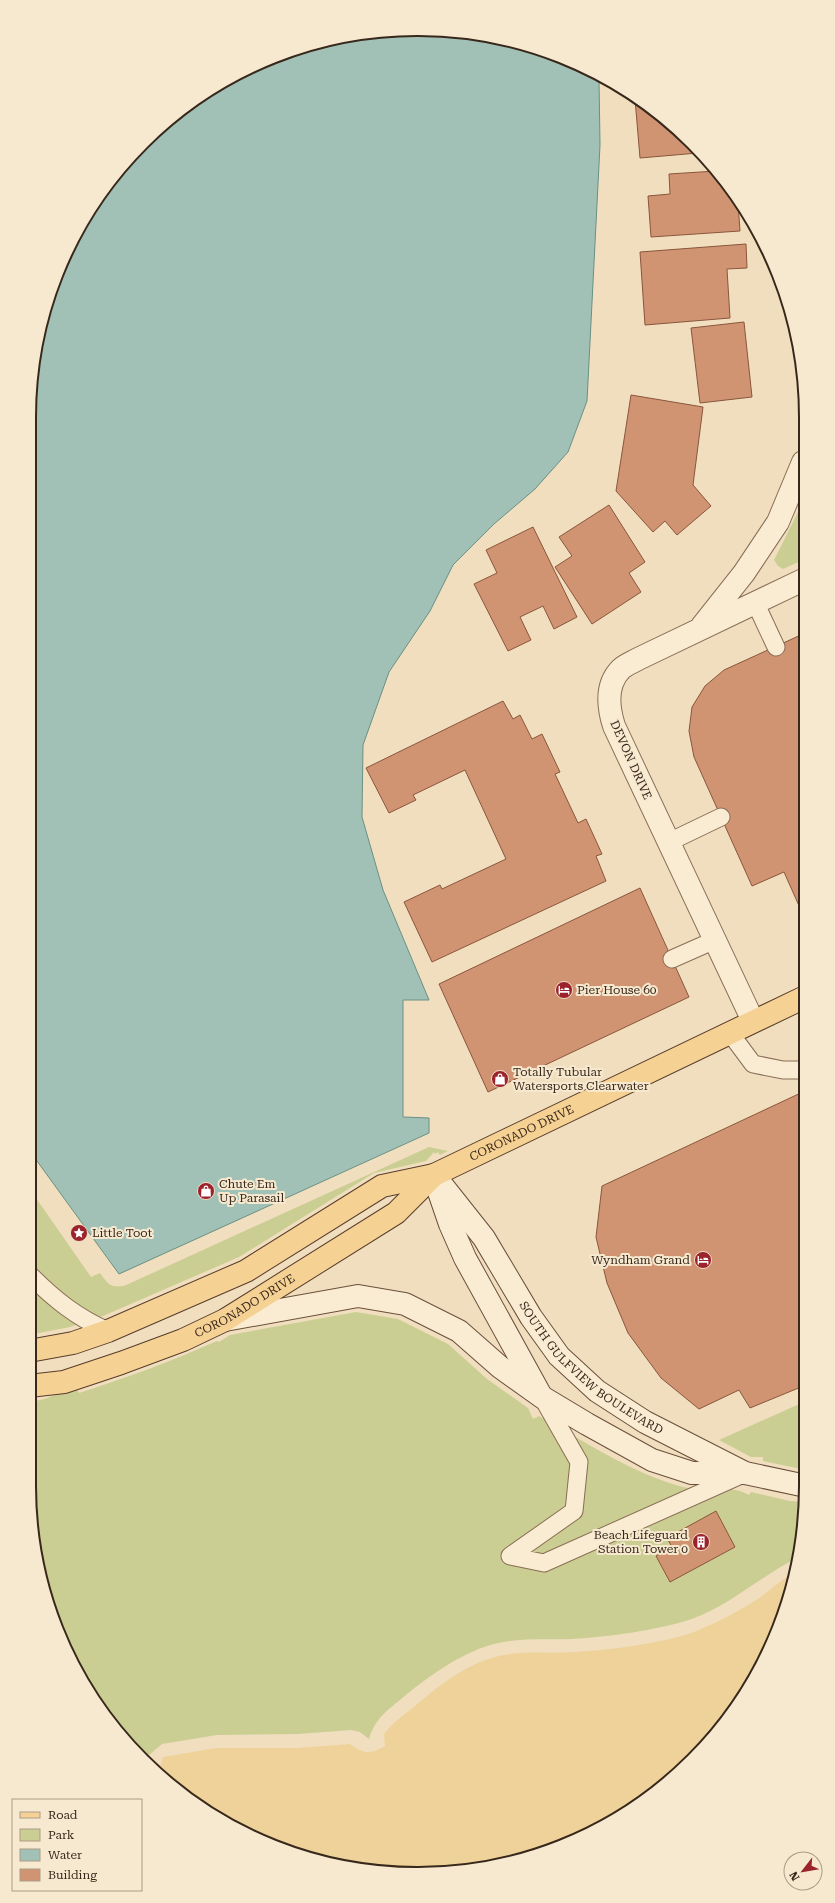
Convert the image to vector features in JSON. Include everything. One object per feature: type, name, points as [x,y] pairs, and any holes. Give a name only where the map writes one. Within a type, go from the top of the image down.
[{"type":"main road","name":"CORONADO DRIVE","points":[[36,1349],[73,1343],[108,1331],[246,1271],[382,1186],[434,1175],[799,999]]},
{"type":"main road","name":"CORONADO DRIVE","points":[[36,1385],[64,1382],[121,1363],[183,1340],[225,1320],[396,1213],[434,1175]]},
{"type":"street","name":"DEVON DRIVE","points":[[753,1021],[614,726],[609,709],[610,688],[621,669],[638,659],[699,630],[744,573],[778,522],[799,472]]},
{"type":"street","points":[[699,630],[799,582]]},
{"type":"street","points":[[434,1175],[450,1224],[465,1258],[517,1349],[542,1397]]},
{"type":"street","name":"SOUTH GULFVIEW BOULEVARD","points":[[434,1175],[484,1238],[530,1317],[560,1356],[597,1391],[645,1422],[745,1473],[799,1485]]},
{"type":"street","points":[[225,1320],[358,1296],[405,1304],[459,1331],[500,1367],[542,1397],[652,1460],[692,1473],[745,1473]]},
{"type":"lane","points":[[756,602],[776,647]]},
{"type":"lane","points":[[669,842],[721,817]]},
{"type":"lane","points":[[672,959],[714,940]]},
{"type":"lane","points":[[730,1033],[753,1064],[783,1070],[799,1070]]},
{"type":"lane","points":[[36,1280],[66,1308],[86,1322],[108,1331]]},
{"type":"lane","points":[[542,1397],[579,1462],[574,1511],[510,1556],[544,1563],[745,1473]]},
{"type":"green space","points":[[799,510],[799,562],[783,569],[778,566],[774,560]]},
{"type":"green space","points":[[429,1147],[448,1151],[440,1155],[438,1152],[435,1154],[434,1152],[426,1161],[374,1173],[239,1257],[103,1316],[70,1327],[36,1334],[36,1198],[91,1277],[100,1273],[112,1286],[124,1286]]},
{"type":"green space","points":[[356,1312],[398,1319],[448,1344],[487,1379],[528,1408],[533,1419],[539,1416],[609,1456],[645,1474],[691,1489],[725,1489],[741,1491],[749,1495],[751,1492],[798,1502],[796,1535],[792,1561],[720,1606],[692,1619],[679,1623],[649,1630],[601,1637],[531,1639],[500,1642],[479,1649],[447,1665],[407,1694],[379,1719],[369,1739],[360,1732],[351,1730],[298,1734],[217,1735],[162,1744],[149,1756],[115,1718],[100,1697],[75,1654],[56,1608],[43,1560],[39,1535],[36,1486],[36,1401],[45,1399],[75,1386],[79,1393],[97,1387],[166,1362],[217,1341],[219,1342],[230,1335]]},
{"type":"green space","points":[[799,1404],[799,1469],[763,1461],[763,1457],[751,1457],[719,1440]]},
{"type":"sand","points":[[788,1577],[779,1608],[760,1654],[735,1697],[704,1737],[669,1772],[629,1803],[586,1828],[540,1847],[492,1860],[442,1866],[393,1866],[343,1860],[295,1847],[249,1828],[206,1803],[185,1788],[160,1767],[163,1757],[216,1748],[297,1748],[350,1744],[363,1751],[375,1751],[385,1746],[384,1734],[399,1719],[452,1677],[483,1661],[505,1655],[524,1653],[564,1653],[614,1648],[655,1642],[682,1636],[709,1626],[737,1612]]},
{"type":"water","points":[[418,36],[467,39],[492,43],[540,56],[586,75],[599,82],[600,145],[587,401],[568,452],[535,489],[494,524],[453,565],[430,611],[389,672],[363,745],[362,817],[383,890],[429,1000],[403,1000],[403,1117],[429,1118],[429,1133],[119,1274],[36,1160],[36,418],[39,368],[43,343],[56,295],[75,249],[87,227],[115,185],[131,166],[166,131],[185,115],[206,100],[249,75],[295,56],[319,49],[343,43],[393,37]]},
{"type":"building","points":[[635,105],[669,131],[692,154],[640,158]]},
{"type":"building","points":[[709,171],[739,212],[740,231],[651,237],[648,196],[670,194],[669,174]]},
{"type":"building","points":[[746,244],[747,268],[727,269],[730,318],[645,325],[640,252]]},
{"type":"building","points":[[744,322],[752,397],[700,403],[691,328]]},
{"type":"building","points":[[631,395],[703,407],[693,485],[711,506],[677,535],[665,521],[653,532],[616,491]]},
{"type":"building","points":[[609,505],[645,562],[629,573],[641,592],[592,624],[555,567],[572,556],[559,537]]},
{"type":"building","points":[[533,527],[577,617],[554,629],[543,606],[520,617],[531,640],[508,651],[474,584],[497,573],[486,550]]},
{"type":"building","points":[[799,636],[799,906],[784,872],[752,886],[694,757],[689,731],[692,707],[705,686],[724,670]]},
{"type":"building","points":[[503,701],[513,719],[520,715],[532,739],[542,734],[560,772],[555,774],[578,823],[586,819],[602,854],[596,856],[606,881],[432,962],[404,902],[440,885],[442,889],[506,859],[465,770],[413,795],[416,800],[389,813],[366,768]]},
{"type":"building","name":"Pier House 60","points":[[640,888],[689,997],[488,1092],[439,984]]},
{"type":"building","name":"Wyndham Grand","points":[[799,1094],[799,1388],[750,1408],[739,1390],[699,1409],[661,1378],[628,1333],[607,1283],[596,1237],[602,1186]]},
{"type":"building","name":"Beach Lifeguard Station Tower 0","points":[[716,1511],[735,1547],[670,1582],[656,1556],[672,1547],[667,1538]]},
{"type":"place","name":"Pier House 60","points":[[564,990]]},
{"type":"place","name":"Totally Tubular Watersports Clearwater","points":[[500,1079]]},
{"type":"place","name":"Chute Em Up Parasail","points":[[206,1191]]},
{"type":"place","name":"Little Toot","points":[[79,1233]]},
{"type":"place","name":"Wyndham Grand","points":[[703,1260]]},
{"type":"place","name":"Beach Lifeguard Station Tower 0","points":[[701,1542]]}]
